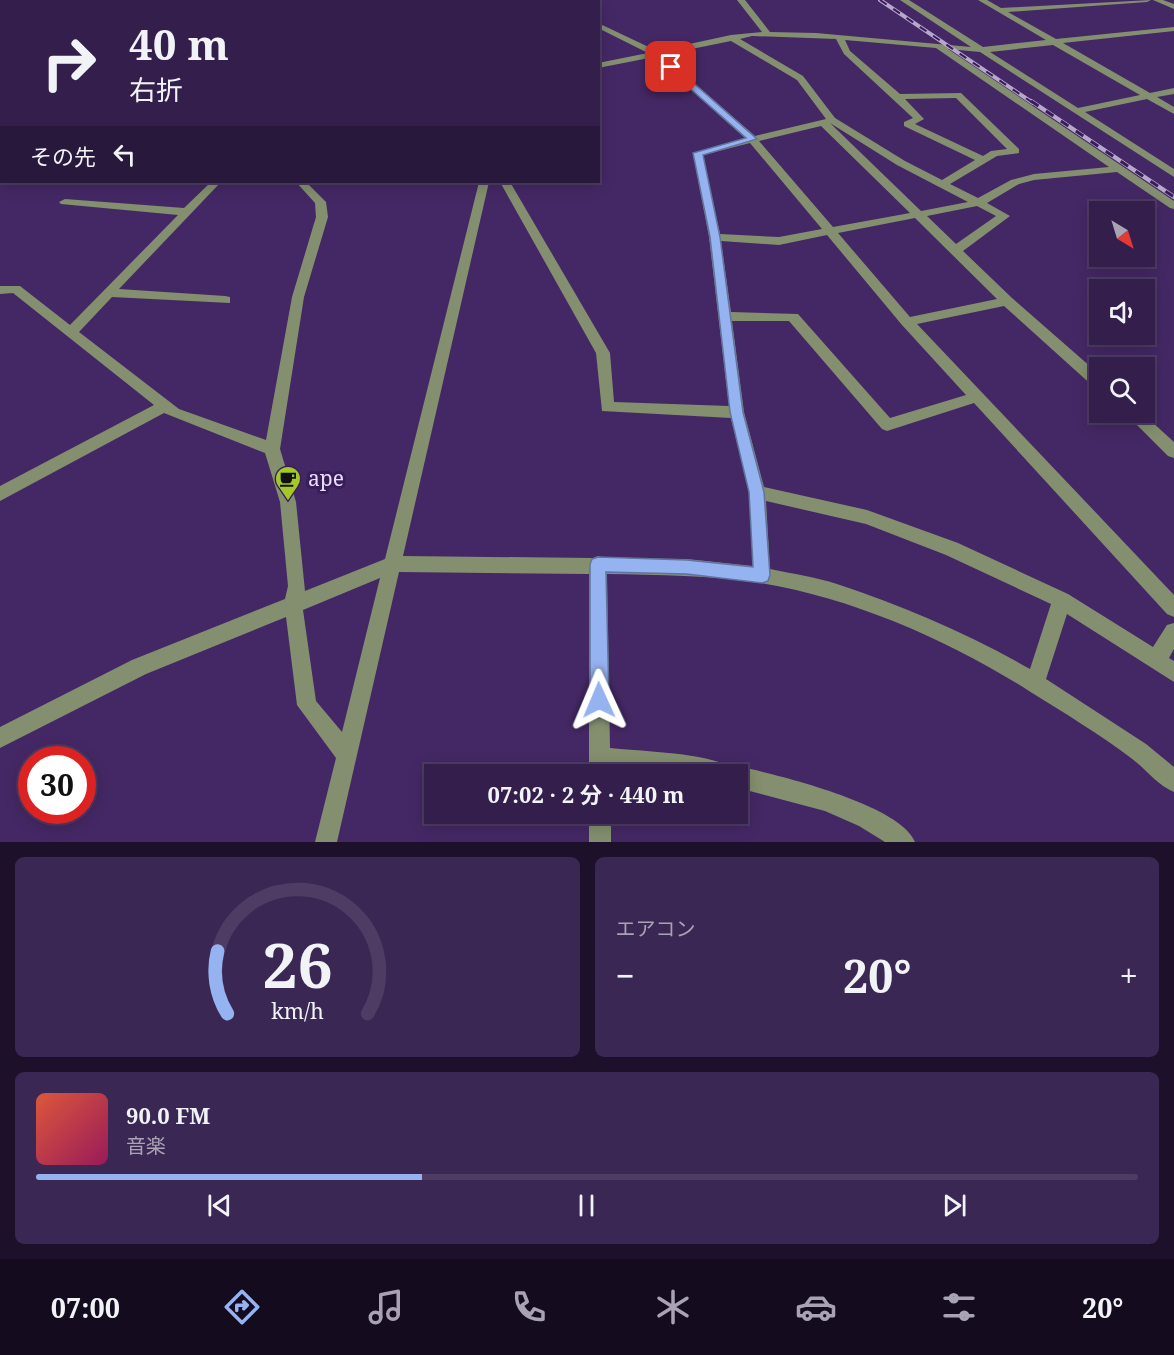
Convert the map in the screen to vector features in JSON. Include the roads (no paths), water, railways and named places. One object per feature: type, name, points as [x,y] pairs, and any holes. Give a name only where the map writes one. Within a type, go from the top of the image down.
[{"type":"street","points":[[741,0],[767,33]]},
{"type":"street","points":[[904,0],[1174,174]]},
{"type":"street","points":[[982,0],[1174,111]]},
{"type":"street","points":[[998,10],[1147,0]]},
{"type":"street","points":[[1157,0],[1174,8]]},
{"type":"street","points":[[600,27],[654,53],[752,139],[832,230],[907,322],[1174,608]]},
{"type":"street","points":[[600,66],[731,37],[767,33],[981,50],[1174,29]]},
{"type":"street","points":[[731,37],[800,78],[827,121],[1007,301],[1089,374]]},
{"type":"street","points":[[839,37],[847,52],[919,119],[907,124],[983,160]]},
{"type":"street","points":[[940,48],[1174,206]]},
{"type":"street","points":[[1077,111],[1174,91]]},
{"type":"street","points":[[898,97],[957,95],[1015,151],[995,153],[942,184]]},
{"type":"street","points":[[762,575],[757,492],[737,412],[715,237],[698,153],[827,121],[901,163],[1004,216],[956,250]]},
{"type":"street","points":[[715,237],[779,241],[978,202],[1015,182],[1034,177],[1120,169]]},
{"type":"street","points":[[70,333],[215,183]]},
{"type":"street","points":[[302,183],[320,202],[322,217],[298,297],[272,449],[288,502],[297,586],[293,603],[307,705],[347,755]]},
{"type":"street","points":[[326,842],[484,183]]},
{"type":"street","points":[[506,183],[603,353],[607,407],[737,412]]},
{"type":"street","points":[[65,202],[187,212]]},
{"type":"street","points":[[0,290],[16,289],[174,413],[272,449]]},
{"type":"street","points":[[108,293],[225,300]]},
{"type":"street","points":[[907,322],[1007,301]]},
{"type":"street","points":[[725,316],[793,317],[887,425],[976,397]]},
{"type":"street","points":[[0,494],[165,406]]},
{"type":"street","points":[[1143,423],[1174,452]]},
{"type":"street","points":[[757,492],[867,517],[952,549],[1062,600],[1174,672]]},
{"type":"street","points":[[0,738],[139,667],[394,564],[598,564],[687,567],[762,575],[836,592],[974,648],[1035,683],[1139,752],[1174,781]]},
{"type":"street","points":[[598,564],[600,764]]},
{"type":"street","points":[[1035,683],[1062,600]]},
{"type":"street","points":[[1157,659],[1174,632]]},
{"type":"street","points":[[748,779],[820,797],[888,829],[904,842]]},
{"type":"street","points":[[600,824],[600,842]]},
{"type":"railway","points":[[880,0],[1033,103]]},
{"type":"railway","points":[[1031,101],[1174,197]]},
{"type":"place","name":"ape","points":[[288,502]]}]
